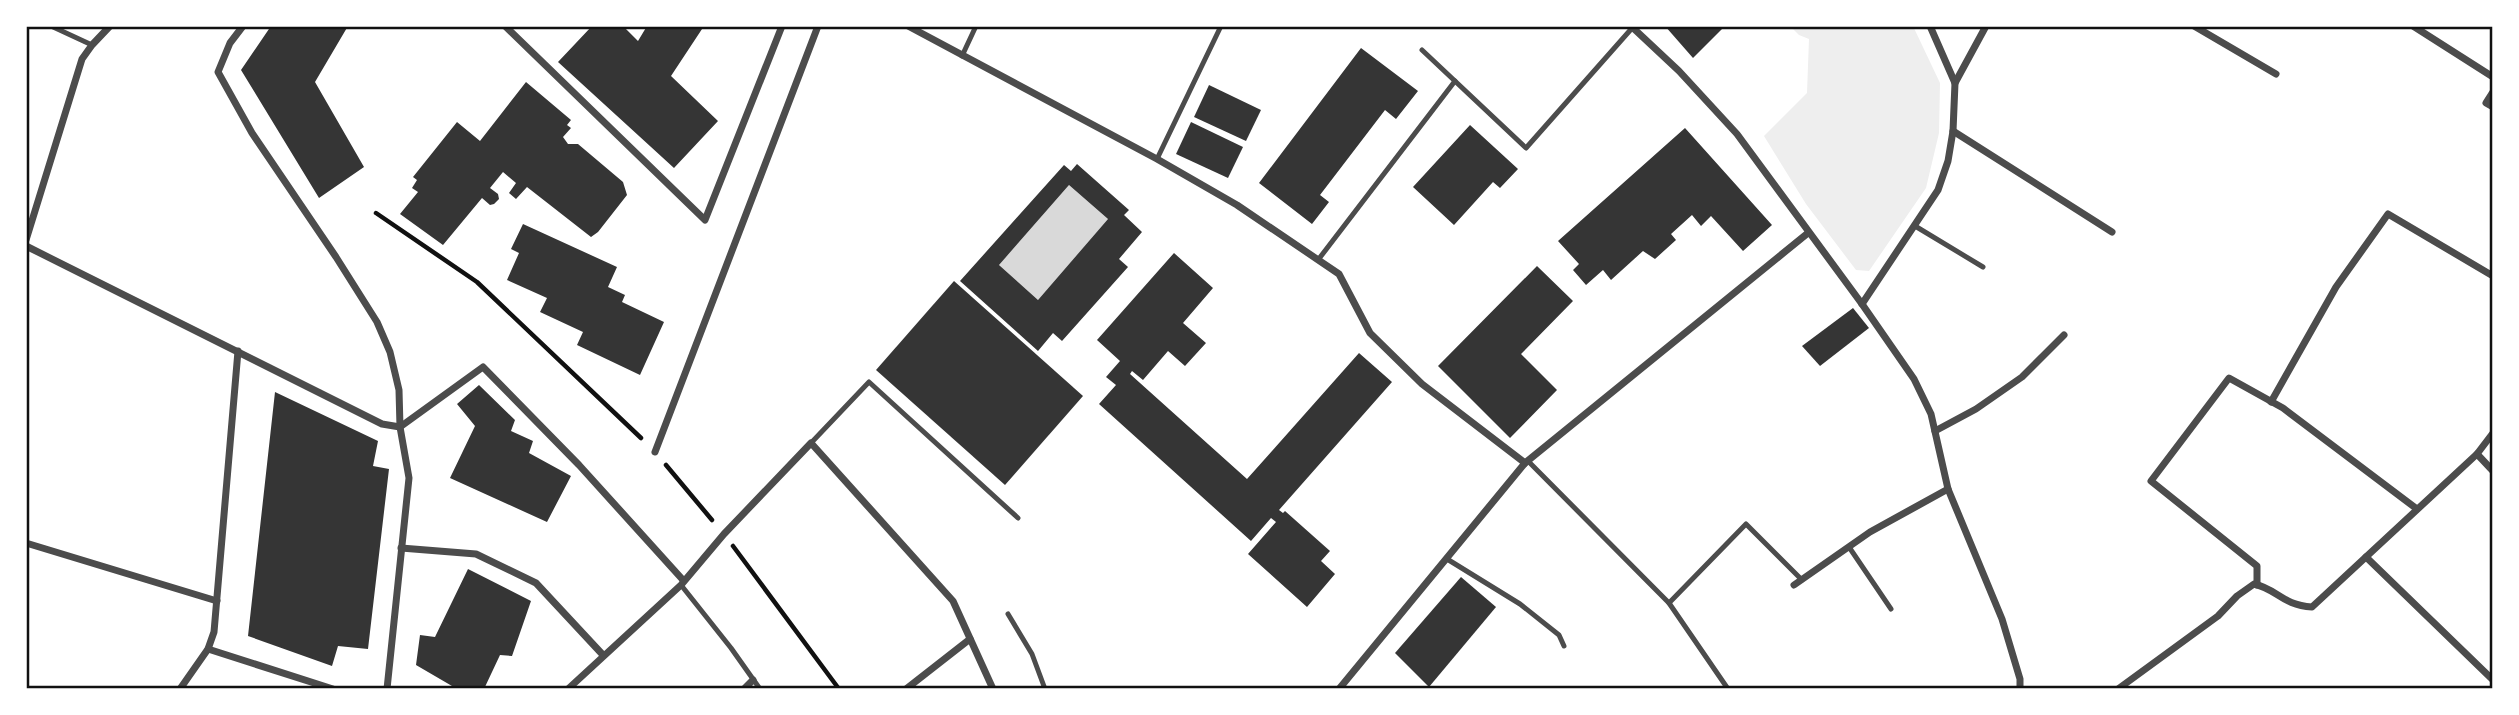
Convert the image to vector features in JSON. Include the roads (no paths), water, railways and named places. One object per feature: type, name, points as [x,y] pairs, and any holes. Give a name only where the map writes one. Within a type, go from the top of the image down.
[{"type":"street","points":[[26,240],[82,59],[110,26]]},
{"type":"street","points":[[243,26],[230,43],[218,72],[252,133],[377,322],[390,352],[399,390],[400,427],[409,478],[390,688]]},
{"type":"street","points":[[505,26],[705,220],[782,26]]},
{"type":"street","points":[[655,452],[818,26]]},
{"type":"street","points":[[908,26],[1157,159],[1237,205],[1339,274],[1370,333],[1422,384],[1526,462]]},
{"type":"street","points":[[1862,304],[1938,190],[1948,161],[1953,131],[1955,83],[1930,26]]},
{"type":"street","points":[[1955,83],[1986,26]]},
{"type":"street","points":[[2194,26],[2276,74]]},
{"type":"street","points":[[2211,36],[2217,26]]},
{"type":"street","points":[[2413,26],[2493,77]]},
{"type":"street","points":[[1632,27],[1679,71],[1737,134],[1914,379],[1931,414],[1948,489],[2002,619],[2020,679],[2020,689]]},
{"type":"street","points":[[2493,92],[2486,103],[2493,107]]},
{"type":"street","points":[[1953,131],[2112,232]]},
{"type":"street","points":[[2271,402],[2336,287],[2388,214],[2493,276]]},
{"type":"street","points":[[1339,689],[1526,462],[1808,233]]},
{"type":"street","points":[[26,246],[382,424],[400,427],[483,367],[579,466],[682,582]]},
{"type":"street","points":[[1935,431],[1976,409],[2022,377],[2064,335]]},
{"type":"street","points":[[180,689],[208,649],[214,632],[239,351]]},
{"type":"street","points":[[2257,585],[2257,566],[2151,481],[2229,379],[2283,408],[2417,509]]},
{"type":"street","points":[[2118,689],[2218,616],[2253,584],[2264,586],[2281,599],[2298,606],[2312,607],[2477,454],[2493,433]]},
{"type":"street","points":[[568,689],[682,582],[811,443],[953,601],[993,689]]},
{"type":"street","points":[[2477,454],[2493,471]]},
{"type":"street","points":[[1794,586],[1870,532],[1948,489]]},
{"type":"street","points":[[26,543],[217,601]]},
{"type":"street","points":[[401,548],[475,554],[536,583],[603,655]]},
{"type":"street","points":[[2366,557],[2493,680]]},
{"type":"street","points":[[906,689],[970,639]]},
{"type":"street","points":[[208,649],[333,689]]},
{"type":"street","points":[[744,689],[753,680]]},
{"type":"lane","points":[[51,26],[92,45]]},
{"type":"lane","points":[[962,56],[976,26]]},
{"type":"lane","points":[[1157,159],[1221,26]]},
{"type":"lane","points":[[1422,50],[1526,148],[1632,27]]},
{"type":"lane","points":[[1318,260],[1455,81]]},
{"type":"lane","points":[[1915,226],[1983,267]]},
{"type":"lane","points":[[811,443],[869,382],[1018,518]]},
{"type":"lane","points":[[1526,462],[1669,603],[1728,689]]},
{"type":"lane","points":[[1669,603],[1746,524],[1802,580]]},
{"type":"lane","points":[[1849,547],[1891,609]]},
{"type":"lane","points":[[1447,559],[1520,604],[1559,635],[1564,646]]},
{"type":"lane","points":[[682,582],[760,689]]},
{"type":"lane","points":[[1008,614],[1032,654],[1045,689]]},
{"type":"lane","points":[[2126,682],[2133,689]]}]
